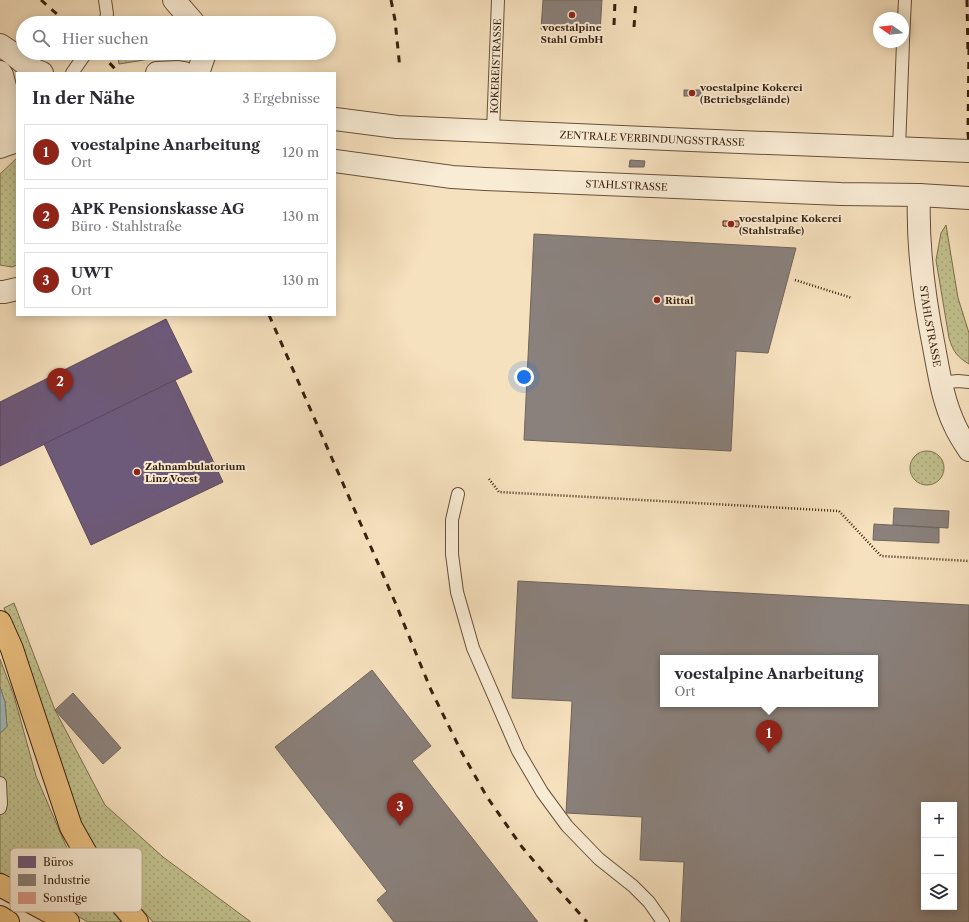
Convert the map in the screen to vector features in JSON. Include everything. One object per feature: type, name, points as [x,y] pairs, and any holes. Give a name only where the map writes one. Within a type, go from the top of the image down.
[{"type":"main road","points":[[0,622],[12,649],[26,695],[71,826],[83,848]]},
{"type":"main road","points":[[0,885],[10,890]]},
{"type":"main road","points":[[50,912],[68,922]]},
{"type":"main road","points":[[128,912],[137,922]]},
{"type":"main road","points":[[0,917],[8,922]]},
{"type":"street","points":[[174,0],[188,16]]},
{"type":"street","points":[[0,45],[16,57]]},
{"type":"street","points":[[20,60],[30,68],[40,72]]},
{"type":"street","points":[[198,72],[203,60]]},
{"type":"street","points":[[0,72],[8,98],[6,128],[0,143]]},
{"type":"street","name":"ZENTRALE VERBINDUNGSSTRASSE","points":[[336,119],[397,127],[493,132],[969,151]]},
{"type":"street","points":[[0,147],[16,140]]},
{"type":"street","name":"STAHLSTRASSE","points":[[336,161],[452,177],[484,179],[969,198]]},
{"type":"street","name":"STAHLSTRASSE","points":[[919,195],[918,214],[920,248],[928,317],[940,383],[955,427],[969,450]]},
{"type":"street","points":[[0,292],[16,289]]},
{"type":"lane","points":[[105,0],[107,16]]},
{"type":"lane","name":"KOKEREISTRASSE","points":[[493,132],[498,0]]},
{"type":"lane","points":[[904,12],[905,0]]},
{"type":"lane","points":[[899,148],[903,48]]},
{"type":"lane","points":[[73,72],[81,60]]},
{"type":"lane","points":[[940,383],[958,381],[969,382]]},
{"type":"lane","points":[[458,494],[452,520],[452,554],[457,592],[473,648],[518,751],[542,792],[567,826],[599,859],[633,886],[648,902],[663,922]]},
{"type":"lane","points":[[0,783],[2,804],[0,808]]},
{"type":"path","points":[[795,280],[852,298]]},
{"type":"path","points":[[489,479],[499,492],[839,511],[881,556],[969,561]]},
{"type":"green space","points":[[118,60],[144,60],[119,64]]},
{"type":"green space","points":[[16,159],[16,265],[12,267],[0,265],[0,174]]},
{"type":"green space","points":[[946,225],[958,298],[969,333],[969,364],[961,359],[956,353],[949,338],[936,260],[941,233]]},
{"type":"green space","points":[[927,451],[939,456],[944,468],[939,480],[927,485],[915,480],[910,468],[915,456]]},
{"type":"green space","points":[[14,603],[55,710],[105,805],[163,857],[251,922],[153,922],[142,909],[142,848],[95,848],[82,828],[38,699],[4,608]]},
{"type":"green space","points":[[0,659],[14,696],[36,776],[67,848],[10,848],[10,878],[0,872],[0,733],[7,727],[5,702],[0,687]]},
{"type":"green space","points":[[70,912],[113,912],[121,922],[88,922]]},
{"type":"water","points":[[0,687],[5,702],[7,727],[0,733]]},
{"type":"building: Büros","points":[[166,319],[192,372],[0,466],[0,402]]},
{"type":"building: Büros","name":"Zahnambulatorium Linz Voest","points":[[175,380],[223,482],[91,545],[44,444]]},
{"type":"building: Industrie","name":"voestalpine Stahl GmbH","points":[[543,0],[602,0],[600,32],[541,29]]},
{"type":"building: Industrie","name":"voestalpine Kokerei (Betriebsgelände)","points":[[684,90],[701,90],[701,96],[684,96]]},
{"type":"building: Industrie","points":[[630,160],[645,161],[644,167],[629,167]]},
{"type":"building: Industrie","name":"Rittal","points":[[534,234],[796,248],[768,353],[736,351],[731,451],[524,440]]},
{"type":"building: Industrie","points":[[894,508],[949,511],[948,528],[893,525]]},
{"type":"building: Industrie","points":[[874,524],[939,528],[939,543],[873,540]]},
{"type":"building: Industrie","points":[[518,581],[969,605],[969,922],[681,922],[684,862],[640,860],[642,817],[566,813],[572,701],[512,698]]},
{"type":"building: Industrie","points":[[372,670],[431,746],[412,761],[538,922],[394,922],[377,900],[387,891],[275,747]]},
{"type":"building: Industrie","points":[[73,693],[121,748],[103,764],[55,710]]},
{"type":"building: Sonstige","name":"voestalpine Kokerei (Stahlstraße)","points":[[723,221],[739,221],[739,227],[723,226]]},
{"type":"railway","points":[[41,0],[59,16]]},
{"type":"railway","points":[[391,0],[395,20],[400,69]]},
{"type":"railway","points":[[614,25],[615,0]]},
{"type":"railway","points":[[634,27],[636,0]]},
{"type":"railway","points":[[967,0],[968,52]]},
{"type":"railway","points":[[969,48],[969,144]]},
{"type":"railway","points":[[107,60],[118,72]]},
{"type":"railway","points":[[269,316],[395,602],[431,690],[461,751],[487,797],[522,847],[587,922]]},
{"type":"place","name":"voestalpine Stahl GmbH","points":[[572,15]]},
{"type":"place","name":"voestalpine Kokerei (Betriebsgelände)","points":[[692,93]]},
{"type":"place","name":"voestalpine Kokerei (Stahlstraße)","points":[[731,224]]},
{"type":"place","name":"Rittal","points":[[657,300]]},
{"type":"place","name":"APK Pensionskasse AG","points":[[60,401]]},
{"type":"place","name":"Zahnambulatorium Linz Voest","points":[[137,472]]},
{"type":"place","name":"voestalpine Anarbeitung","points":[[769,753]]},
{"type":"place","name":"UWT","points":[[400,826]]}]
